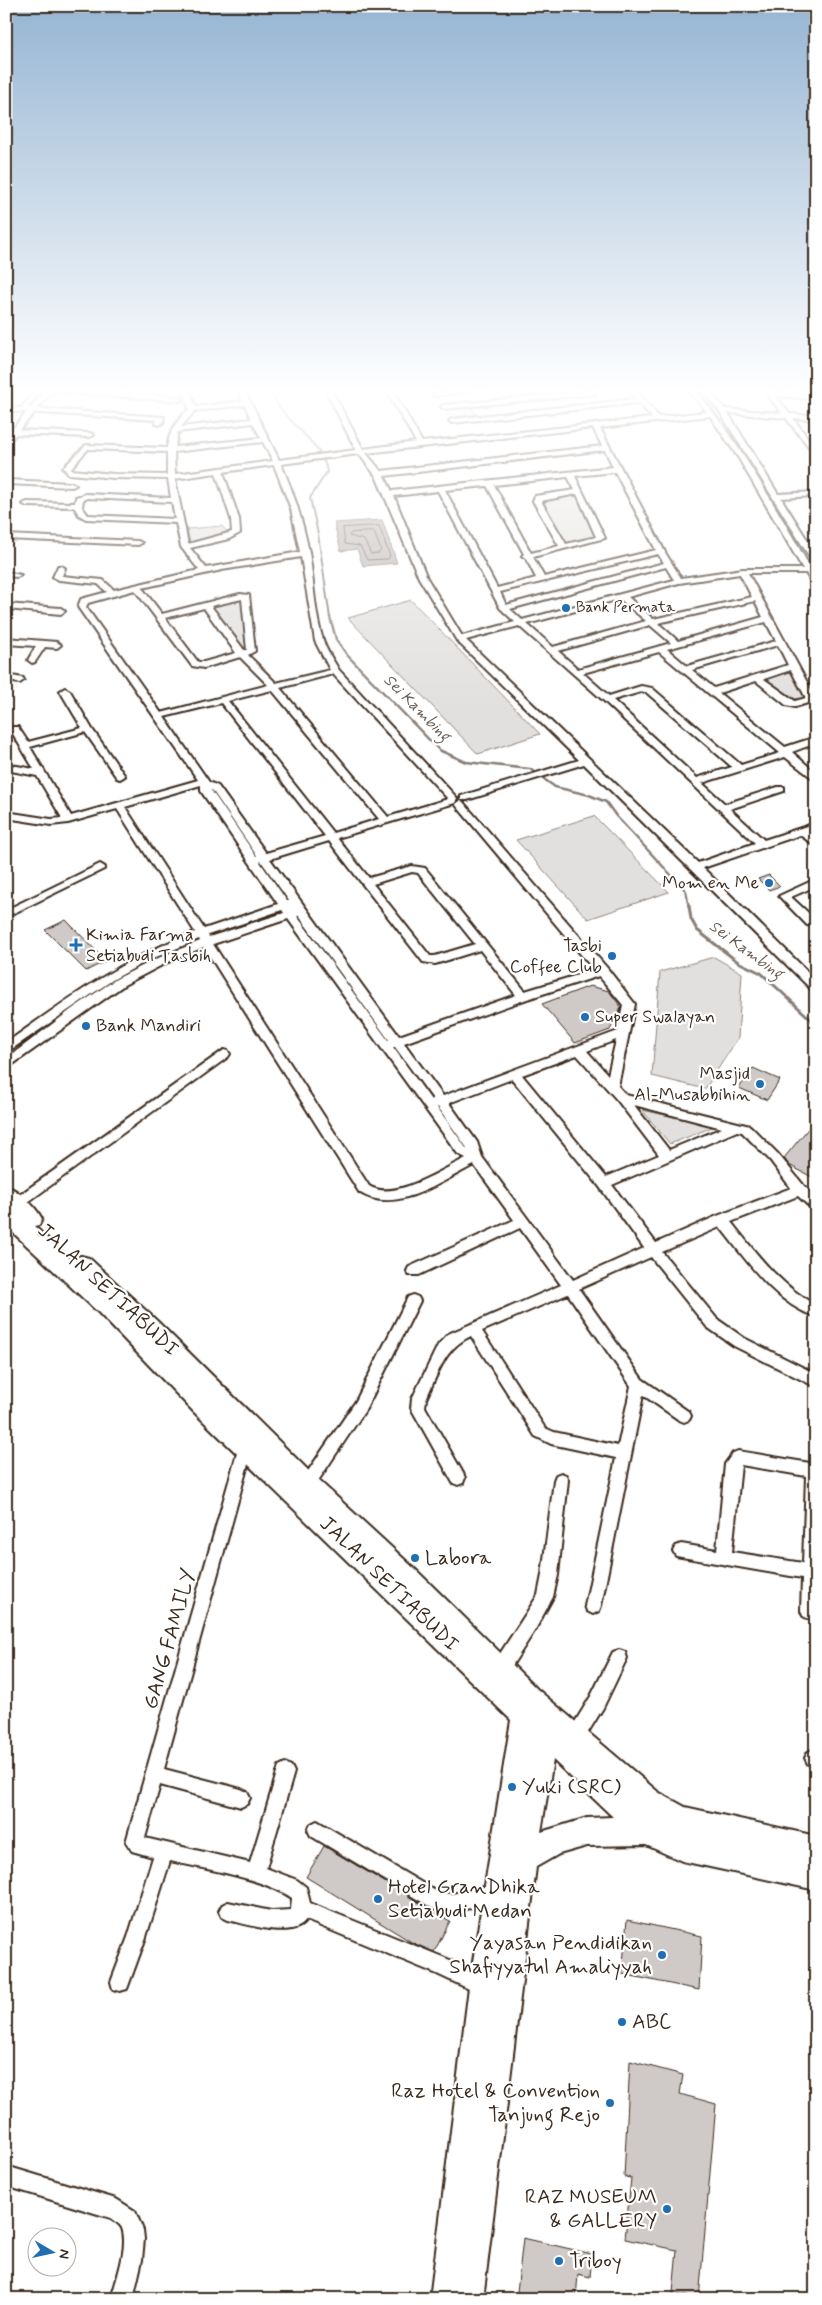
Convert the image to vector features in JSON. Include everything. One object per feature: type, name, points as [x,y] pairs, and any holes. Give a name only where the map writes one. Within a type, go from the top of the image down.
[{"type":"main road","name":"JALAN SETIABUDI","points":[[11,1206],[107,1307],[246,1446],[498,1678],[570,1747],[648,1831],[682,1847],[816,1876]]},
{"type":"main road","name":"JALAN SETIABUDI","points":[[11,1206],[149,1327],[307,1485],[408,1579],[498,1678]]},
{"type":"main road","points":[[498,1678],[511,1722],[516,1774]]},
{"type":"main road","points":[[457,2297],[484,1987],[516,1774],[536,1715]]},
{"type":"main road","points":[[457,2297],[524,1859],[536,1715]]},
{"type":"main road","name":"JALAN SETIABUDI","points":[[570,1747],[668,1815],[683,1821],[816,1850]]},
{"type":"main road","points":[[524,1859],[568,1836],[602,1831],[648,1831]]},
{"type":"street","points":[[174,495],[185,547],[204,571]]},
{"type":"street","points":[[185,547],[236,533],[235,519],[227,495]]},
{"type":"street","points":[[290,495],[306,554],[318,638],[335,671],[457,800],[629,1004],[612,1086]]},
{"type":"street","points":[[389,495],[418,569],[434,599],[460,639],[696,867],[816,987]]},
{"type":"street","points":[[443,495],[504,608],[608,699],[762,844]]},
{"type":"street","points":[[489,495],[542,581]]},
{"type":"street","points":[[559,495],[538,498],[537,501],[564,547]]},
{"type":"street","points":[[526,556],[601,538],[582,495]]},
{"type":"street","points":[[632,495],[660,551],[680,581]]},
{"type":"street","points":[[763,495],[816,584]]},
{"type":"street","points":[[805,495],[778,496],[816,561]]},
{"type":"street","points":[[175,500],[86,496],[79,499],[77,506],[81,514],[86,517],[179,521]]},
{"type":"street","points":[[27,504],[77,506]]},
{"type":"street","points":[[6,537],[138,543]]},
{"type":"street","points":[[792,542],[804,541]]},
{"type":"street","points":[[494,591],[542,581],[660,551]]},
{"type":"street","points":[[306,554],[204,571],[84,601],[82,607],[205,782],[206,791],[258,859],[435,1103],[462,1151],[475,1157],[570,1286],[637,1383],[684,1416]]},
{"type":"street","points":[[504,608],[669,564]]},
{"type":"street","points":[[62,568],[56,577],[100,582],[113,593]]},
{"type":"street","points":[[460,639],[680,581],[743,571],[808,571]]},
{"type":"street","points":[[743,571],[811,697],[810,700],[789,704],[756,677]]},
{"type":"street","points":[[6,572],[17,573]]},
{"type":"street","points":[[137,587],[160,617],[198,665],[251,651],[246,597],[240,596],[160,617]]},
{"type":"street","points":[[623,597],[677,644]]},
{"type":"street","points":[[552,650],[652,622],[757,598]]},
{"type":"street","points":[[206,605],[242,654],[274,686],[386,821]]},
{"type":"street","points":[[6,606],[61,611]]},
{"type":"street","points":[[576,672],[769,618]]},
{"type":"street","points":[[6,641],[57,645]]},
{"type":"street","points":[[685,669],[781,642]]},
{"type":"street","points":[[32,660],[42,644]]},
{"type":"street","points":[[660,648],[814,775]]},
{"type":"street","points":[[712,692],[794,666]]},
{"type":"street","points":[[158,716],[335,671]]},
{"type":"street","points":[[6,678],[20,680]]},
{"type":"street","points":[[608,699],[641,689],[649,690],[739,768]]},
{"type":"street","points":[[65,691],[87,729],[120,776]]},
{"type":"street","points":[[223,700],[428,960],[435,960],[481,946]]},
{"type":"street","points":[[15,729],[68,820]]},
{"type":"street","points":[[25,746],[87,729]]},
{"type":"street","points":[[694,782],[786,752],[816,740]]},
{"type":"street","points":[[258,859],[585,761]]},
{"type":"street","points":[[6,767],[39,772]]},
{"type":"street","points":[[6,815],[51,822],[68,820],[205,782]]},
{"type":"street","points":[[722,808],[781,789]]},
{"type":"street","points":[[120,806],[364,1190],[371,1194],[386,1196],[401,1193],[475,1157]]},
{"type":"street","points":[[696,867],[816,826]]},
{"type":"street","points":[[802,831],[816,843]]},
{"type":"street","points":[[6,914],[100,867]]},
{"type":"street","points":[[367,882],[412,869],[420,870],[523,996]]},
{"type":"street","points":[[816,882],[784,896],[810,923],[816,924]]},
{"type":"street","points":[[6,1049],[39,1026],[204,938],[293,908]]},
{"type":"street","points":[[391,1043],[523,996],[602,971]]},
{"type":"street","points":[[6,1064],[49,1033],[75,1006]]},
{"type":"street","points":[[39,1026],[49,1033]]},
{"type":"street","points":[[435,1103],[622,1033]]},
{"type":"street","points":[[579,1050],[622,1098],[666,1155]]},
{"type":"street","points":[[11,1206],[224,1054]]},
{"type":"street","points":[[514,1074],[604,1183],[653,1250],[719,1329],[739,1342],[816,1381]]},
{"type":"street","points":[[622,1098],[746,1129],[774,1158],[800,1190],[816,1205]]},
{"type":"street","points":[[604,1183],[738,1126]]},
{"type":"street","points":[[458,1478],[420,1412],[418,1404],[447,1344],[453,1338],[722,1220],[800,1190]]},
{"type":"street","points":[[722,1220],[785,1294],[802,1306],[816,1312]]},
{"type":"street","points":[[414,1271],[523,1222]]},
{"type":"street","points":[[307,1485],[360,1405],[413,1301]]},
{"type":"street","points":[[474,1330],[540,1432],[551,1438],[623,1452]]},
{"type":"street","points":[[593,1606],[623,1452],[638,1387],[637,1383]]},
{"type":"street","name":"GANG FAMILY","points":[[164,1851],[138,1846],[134,1842],[246,1446]]},
{"type":"street","points":[[724,1558],[732,1464],[735,1460],[742,1457],[815,1470],[809,1611]]},
{"type":"street","points":[[498,1678],[544,1597],[549,1580],[561,1480]]},
{"type":"street","points":[[681,1550],[812,1572]]},
{"type":"street","points":[[570,1747],[598,1702],[619,1658]]},
{"type":"street","points":[[256,1873],[285,1772]]},
{"type":"street","points":[[154,1775],[241,1798]]},
{"type":"street","points":[[317,1830],[437,1902],[452,1903],[498,1893]]},
{"type":"street","points":[[120,1982],[137,1937],[164,1851],[256,1873],[296,1887],[302,1897],[302,1909],[297,1918],[290,1920],[275,1920],[228,1911]]},
{"type":"street","points":[[302,1909],[442,1967],[484,1987]]},
{"type":"street","points":[[6,2176],[116,2209],[126,2216],[134,2232],[134,2242],[122,2299]]},
{"type":"shaded area","points":[[563,495],[580,495],[600,536],[566,545],[542,498]]},
{"type":"shaded area","points":[[222,526],[229,534],[190,542],[187,529]]},
{"type":"shaded area","points":[[244,597],[249,652],[242,654],[208,605]]},
{"type":"shaded area","points":[[411,600],[540,734],[478,754],[348,618]]},
{"type":"shaded area","points":[[794,666],[810,697],[790,703],[757,678]]},
{"type":"shaded area","points":[[594,816],[669,892],[588,919],[516,840]]},
{"type":"shaded area","points":[[714,957],[742,973],[738,1038],[705,1089],[652,1076],[660,972]]},
{"type":"shaded area","points":[[642,1110],[715,1126],[670,1144]]},
{"type":"water","points":[[382,520],[397,563],[363,566],[357,549],[341,551],[334,523]]},
{"type":"building","name":"Mom en Me","points":[[769,875],[780,886],[769,890],[758,879]]},
{"type":"building","name":"Kimia Farma Setiabudi Tasbih","points":[[66,920],[106,961],[86,971],[45,930]]},
{"type":"building","name":"Super Swalayan","points":[[590,986],[609,991],[621,1007],[610,1030],[575,1043],[542,1004]]},
{"type":"building","name":"Masjid Al-Musabbihin","points":[[753,1068],[780,1080],[767,1100],[739,1088]]},
{"type":"building","points":[[816,1119],[816,1173],[812,1177],[789,1165],[784,1158]]},
{"type":"building","name":"Hotel GranDhika Setiabudi Medan","points":[[324,1846],[450,1921],[434,1952],[413,1943],[306,1877]]},
{"type":"building","name":"Yayasan Pendidikan Shafiyyatul Amaliyyah","points":[[627,1920],[702,1936],[699,1990],[622,1974]]},
{"type":"building","name":"RAZ MUSEUM & GALLERY","points":[[630,2061],[683,2075],[680,2094],[716,2104],[699,2299],[673,2293],[677,2250],[625,2239],[631,2178],[624,2177]]},
{"type":"building","points":[[523,2238],[592,2254],[590,2277],[578,2274],[576,2299],[548,2299],[517,2292]]},
{"type":"waterway","name":"Sei Kambing","points":[[312,495],[310,498],[318,534],[330,618]]},
{"type":"waterway","name":"Sei Kambing","points":[[330,617],[336,639],[347,655],[439,750],[466,762],[530,769],[555,787],[589,795],[606,802],[616,816],[686,891],[689,908]]},
{"type":"waterway","name":"Sei Kambing","points":[[689,906],[691,919],[697,930],[738,962],[761,973],[816,1024]]},
{"type":"place","name":"Bank Permata","points":[[566,608]]},
{"type":"place","name":"Mom en Me","points":[[769,883]]},
{"type":"place","name":"Kimia Farma Setiabudi Tasbih","points":[[76,945]]},
{"type":"place","name":"Tasbi Coffee Club","points":[[612,956]]},
{"type":"place","name":"Super Swalayan","points":[[585,1017]]},
{"type":"place","name":"Bank Mandiri","points":[[86,1026]]},
{"type":"place","name":"Masjid Al-Musabbihin","points":[[760,1084]]},
{"type":"place","name":"Labora","points":[[415,1558]]},
{"type":"place","name":"Yuki (SRC)","points":[[512,1787]]},
{"type":"place","name":"Hotel GranDhika Setiabudi Medan","points":[[378,1899]]},
{"type":"place","name":"Yayasan Pendidikan Shafiyyatul Amaliyyah","points":[[662,1955]]},
{"type":"place","name":"ABC","points":[[622,2022]]},
{"type":"place","name":"Raz Hotel & Convention Tanjung Rejo","points":[[610,2103]]},
{"type":"place","name":"RAZ MUSEUM & GALLERY","points":[[667,2209]]},
{"type":"place","name":"Triboy","points":[[559,2261]]}]
